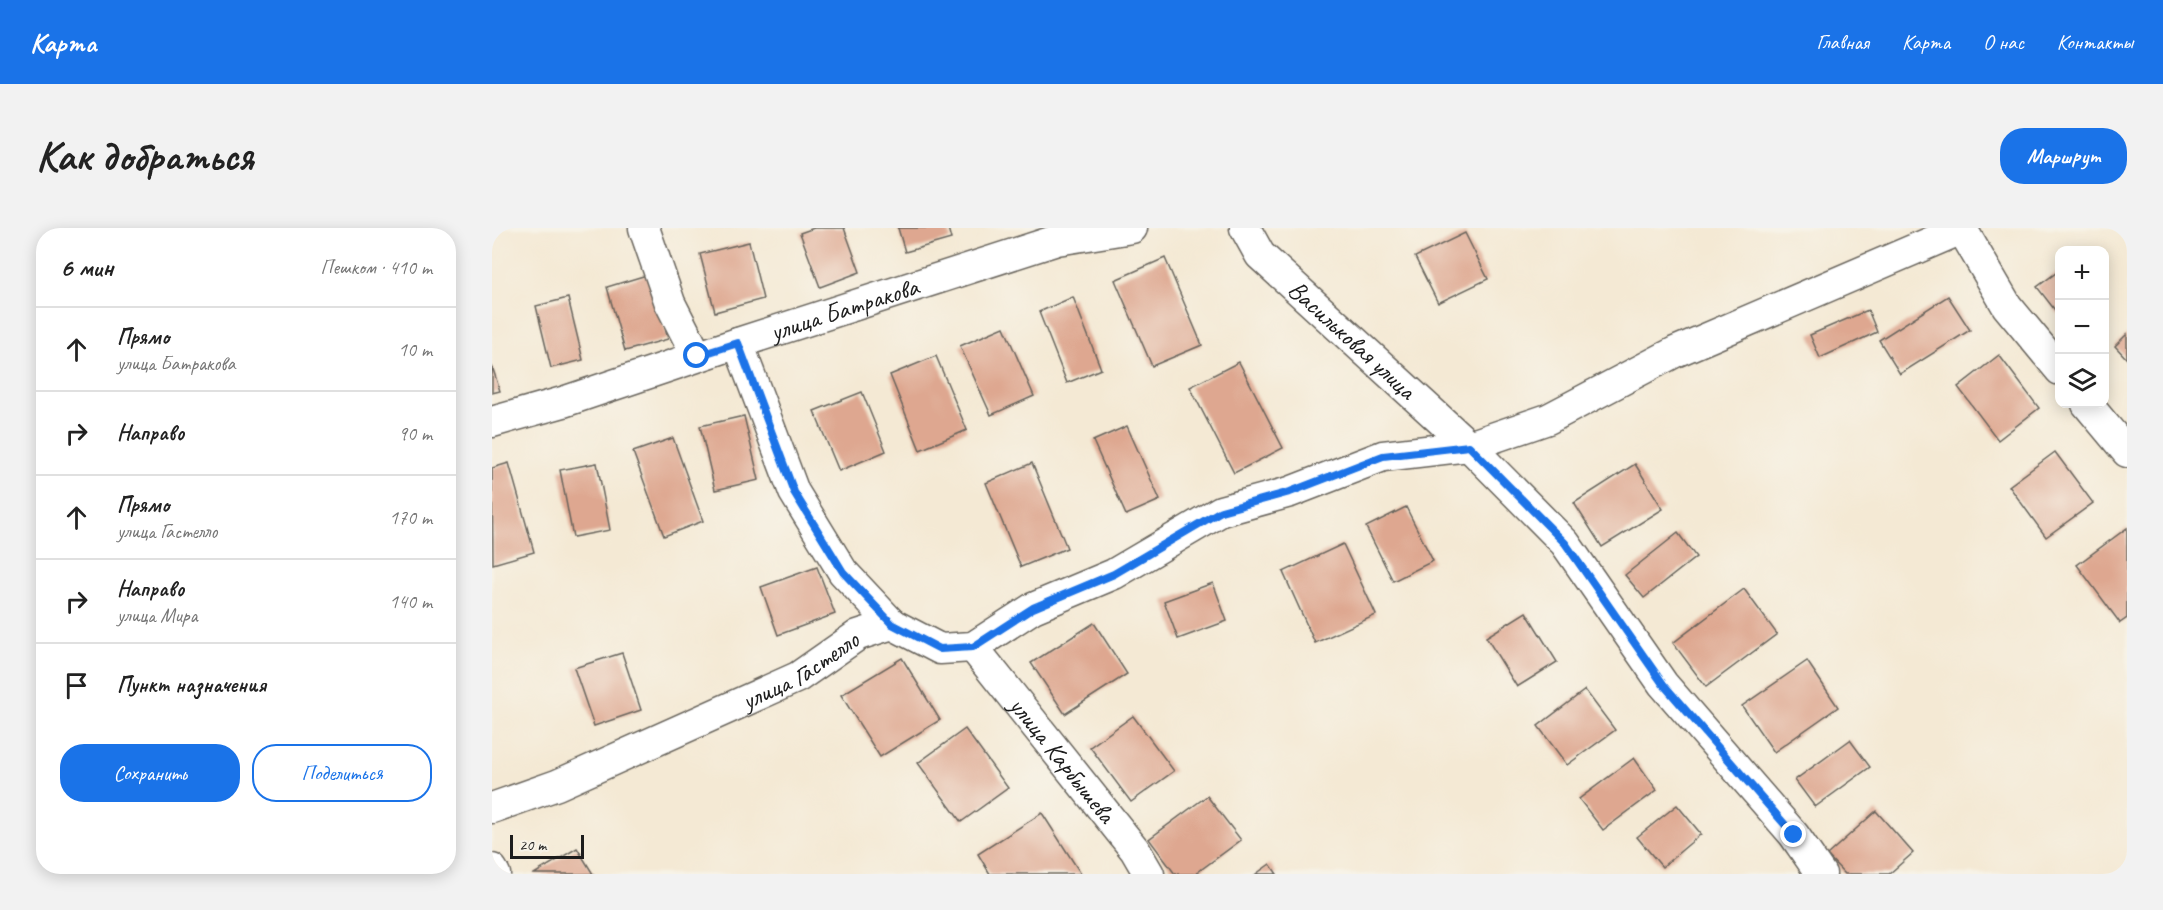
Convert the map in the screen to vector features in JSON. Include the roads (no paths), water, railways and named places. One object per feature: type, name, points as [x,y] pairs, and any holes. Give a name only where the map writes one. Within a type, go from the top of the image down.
[{"type":"street","points":[[644,228],[670,303],[697,356]]},
{"type":"street","name":"улица Батракова","points":[[492,422],[563,402],[697,356],[1057,240],[1132,228]]},
{"type":"street","name":"Васильковая улица","points":[[1245,228],[1260,255],[1469,446],[1565,543],[1663,684],[1794,835],[1821,874]]},
{"type":"street","points":[[1963,229],[2007,306],[2055,364]]},
{"type":"street","name":"улица Гастелло","points":[[492,808],[557,785],[798,676],[858,635],[892,624],[940,649],[973,647],[1033,608],[1114,574],[1221,511],[1290,492],[1383,456],[1469,446],[1548,419],[1675,352],[1963,229]]},
{"type":"street","points":[[738,343],[794,492],[843,572],[892,624]]},
{"type":"street","points":[[2090,408],[2127,452]]},
{"type":"street","name":"улица Карбышева","points":[[973,647],[1135,850],[1149,874]]},
{"type":"street","points":[[492,869],[495,874]]}]
